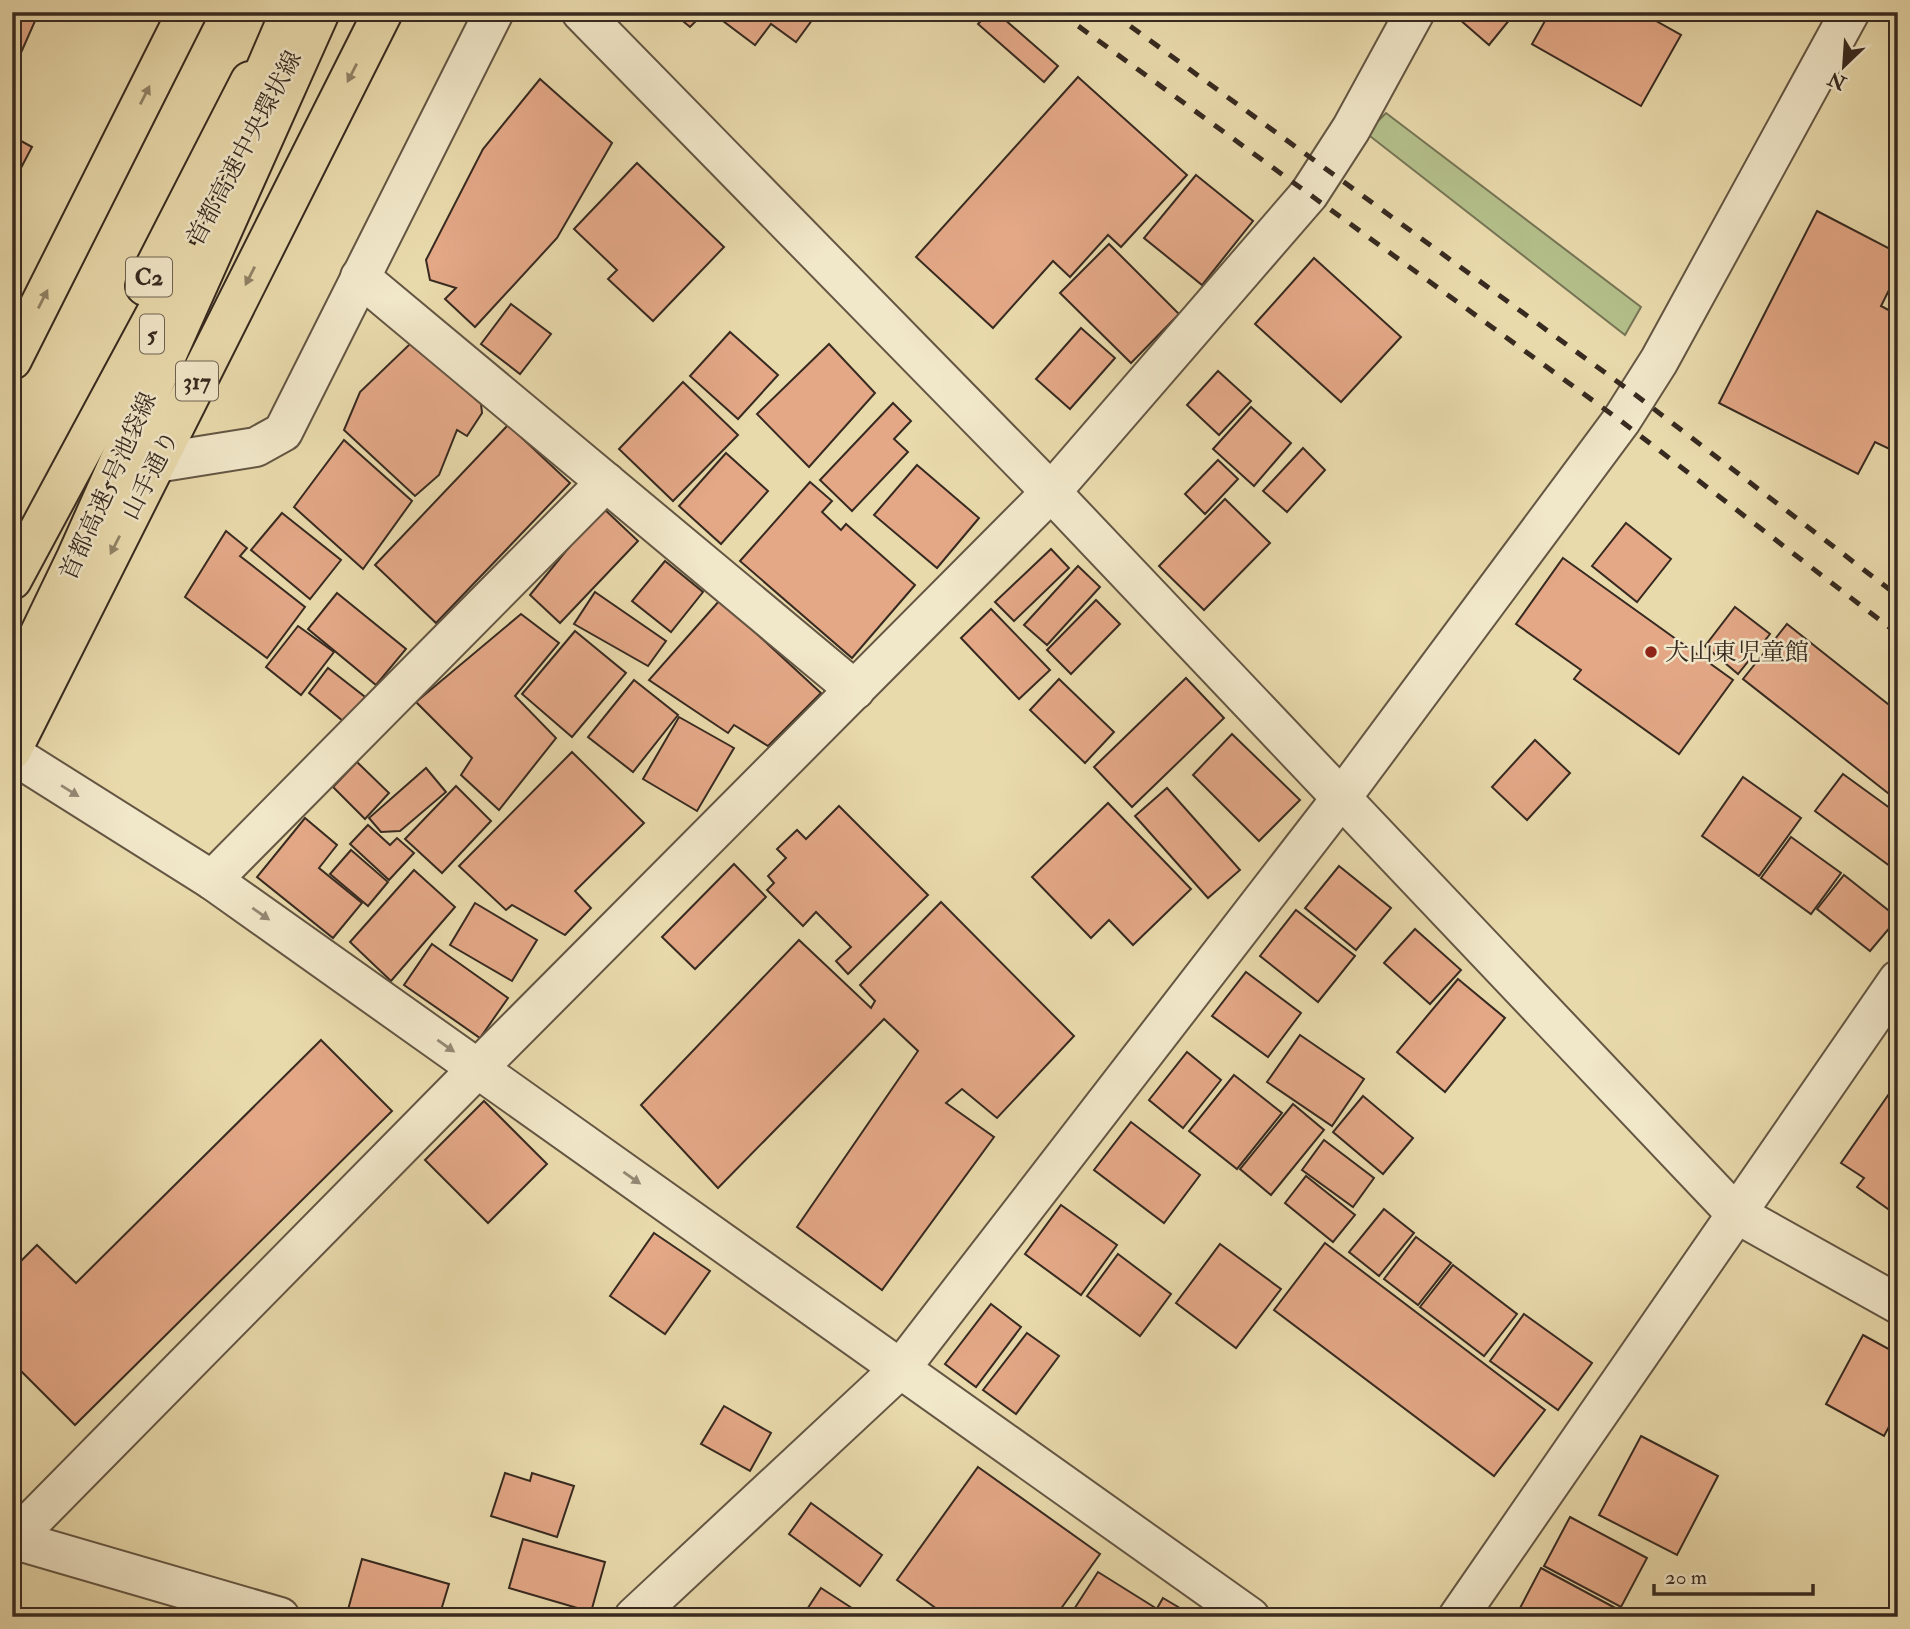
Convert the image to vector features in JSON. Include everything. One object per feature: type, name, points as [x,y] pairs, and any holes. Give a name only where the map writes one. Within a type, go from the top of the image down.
[{"type":"main road","points":[[12,360],[187,12]]},
{"type":"main road","name":"首都高速中央環状線","points":[[12,543],[288,12]]},
{"type":"main road","name":"首都高速5号池袋線","points":[[12,654],[60,551],[288,12]]},
{"type":"main road","name":"首都高速中央環状線","points":[[12,580],[319,12]]},
{"type":"main road","name":"首都高速5号池袋線","points":[[12,691],[76,558],[319,12]]},
{"type":"main road","name":"山手通り","points":[[12,752],[383,12]]},
{"type":"street","points":[[156,463],[256,447],[283,432],[494,12]]},
{"type":"street","points":[[580,12],[1051,492],[1735,1213],[1898,1304]]},
{"type":"street","points":[[280,1617],[172,1602],[13,1540],[1051,492],[1309,194],[1351,129],[1415,12]]},
{"type":"street","points":[[634,1617],[901,1368],[1342,797],[1632,404],[1659,361],[1850,12]]},
{"type":"street","points":[[360,277],[855,690]]},
{"type":"street","points":[[212,880],[606,482]]},
{"type":"street","points":[[12,752],[212,880],[1250,1617]]},
{"type":"street","points":[[1458,1617],[1898,980]]},
{"type":"green space","points":[[1386,113],[1641,307],[1625,335],[1366,133]]},
{"type":"building","points":[[15,12],[39,12],[20,55],[12,52],[12,18]]},
{"type":"building","points":[[672,12],[705,12],[690,27]]},
{"type":"building","points":[[711,12],[818,12],[796,42],[771,24],[755,45]]},
{"type":"building","points":[[989,12],[996,12],[1058,66],[1044,82],[978,24]]},
{"type":"building","points":[[1451,12],[1514,12],[1515,13],[1489,45]]},
{"type":"building","points":[[1550,12],[1640,12],[1681,35],[1641,106],[1532,44]]},
{"type":"building","points":[[1078,77],[1187,175],[1121,247],[1108,235],[1070,277],[1053,261],[993,328],[916,257]]},
{"type":"building","points":[[540,79],[612,143],[557,238],[475,327],[445,299],[456,288],[430,280],[426,260],[483,149]]},
{"type":"building","points":[[12,136],[32,147],[12,185]]},
{"type":"building","points":[[637,163],[724,247],[653,321],[608,279],[617,270],[574,229]]},
{"type":"building","points":[[1196,175],[1253,221],[1202,285],[1144,238]]},
{"type":"building","points":[[1817,211],[1898,253],[1898,272],[1881,306],[1898,315],[1898,453],[1875,442],[1858,474],[1719,403]]},
{"type":"building","points":[[1109,244],[1179,314],[1131,363],[1060,293]]},
{"type":"building","points":[[1314,258],[1401,337],[1341,402],[1255,324]]},
{"type":"building","points":[[511,304],[551,334],[520,374],[481,344]]},
{"type":"building","points":[[1081,328],[1115,358],[1070,409],[1036,379]]},
{"type":"building","points":[[730,332],[778,375],[738,419],[690,376]]},
{"type":"building","points":[[411,343],[481,404],[482,413],[467,436],[457,430],[439,475],[415,496],[344,430],[360,392]]},
{"type":"building","points":[[829,344],[875,393],[809,467],[757,414]]},
{"type":"building","points":[[1218,371],[1251,401],[1219,435],[1187,405]]},
{"type":"building","points":[[683,382],[738,435],[673,501],[619,449]]},
{"type":"building","points":[[893,403],[911,421],[894,439],[908,452],[852,511],[820,480]]},
{"type":"building","points":[[1251,407],[1291,443],[1254,486],[1213,449]]},
{"type":"building","points":[[508,425],[570,483],[436,623],[375,565]]},
{"type":"building","points":[[344,440],[412,501],[363,569],[294,507]]},
{"type":"building","points":[[1303,448],[1325,470],[1287,512],[1263,491]]},
{"type":"building","points":[[726,453],[768,491],[721,544],[679,506]]},
{"type":"building","points":[[1218,460],[1238,479],[1205,514],[1185,494]]},
{"type":"building","points":[[917,465],[979,518],[937,568],[874,515]]},
{"type":"building","points":[[810,482],[832,501],[822,512],[841,530],[846,524],[915,585],[852,658],[740,561]]},
{"type":"building","points":[[1225,499],[1270,543],[1204,610],[1159,566]]},
{"type":"building","points":[[602,507],[638,541],[560,623],[530,595]]},
{"type":"building","points":[[282,513],[341,560],[310,599],[251,550]]},
{"type":"building","points":[[1626,523],[1671,559],[1637,602],[1592,566]]},
{"type":"building","points":[[226,531],[247,548],[240,556],[305,607],[267,658],[185,597]]},
{"type":"building","points":[[1051,549],[1069,568],[1014,621],[995,602]]},
{"type":"building","points":[[1563,558],[1733,680],[1679,754],[1574,679],[1581,670],[1516,624]]},
{"type":"building","points":[[665,561],[703,592],[671,632],[632,601]]},
{"type":"building","points":[[1078,566],[1100,587],[1047,645],[1024,625]]},
{"type":"building","points":[[595,592],[666,641],[648,666],[574,624]]},
{"type":"building","points":[[337,593],[406,649],[376,685],[308,629]]},
{"type":"building","points":[[720,600],[821,693],[768,746],[734,725],[728,733],[649,680]]},
{"type":"building","points":[[1096,600],[1120,624],[1071,674],[1047,650]]},
{"type":"building","points":[[1735,607],[1770,634],[1738,674],[1705,646]]},
{"type":"building","points":[[991,609],[1050,670],[1019,699],[961,638]]},
{"type":"building","points":[[521,614],[559,643],[515,696],[556,738],[499,810],[461,775],[472,758],[416,702]]},
{"type":"building","points":[[1787,624],[1898,712],[1898,801],[1743,679]]},
{"type":"building","points":[[298,626],[334,652],[301,695],[266,667]]},
{"type":"building","points":[[575,631],[626,673],[572,737],[522,694]]},
{"type":"building","points":[[328,668],[369,700],[349,726],[309,693]]},
{"type":"building","points":[[1186,678],[1224,718],[1132,807],[1094,767]]},
{"type":"building","points":[[1059,679],[1114,732],[1085,763],[1030,710]]},
{"type":"building","points":[[634,680],[678,715],[633,772],[588,737]]},
{"type":"building","points":[[679,717],[734,748],[697,811],[643,779]]},
{"type":"building","points":[[1232,734],[1300,800],[1259,841],[1193,775]]},
{"type":"building","points":[[1535,740],[1570,773],[1527,820],[1492,787]]},
{"type":"building","points":[[572,752],[644,823],[575,891],[591,908],[565,935],[512,905],[506,910],[459,866]]},
{"type":"building","points":[[357,762],[389,793],[365,819],[333,787]]},
{"type":"building","points":[[426,768],[446,792],[400,831],[381,832],[369,818]]},
{"type":"building","points":[[1843,774],[1898,814],[1898,872],[1815,811]]},
{"type":"building","points":[[1743,777],[1801,818],[1759,876],[1702,836]]},
{"type":"building","points":[[456,786],[491,821],[442,873],[405,839]]},
{"type":"building","points":[[1167,788],[1240,870],[1208,898],[1135,816]]},
{"type":"building","points":[[1108,803],[1191,889],[1133,945],[1109,920],[1091,938],[1032,877]]},
{"type":"building","points":[[839,806],[928,895],[848,974],[836,961],[851,947],[816,912],[803,926],[767,890],[774,883],[768,876],[786,858],[777,849],[797,830],[806,839]]},
{"type":"building","points":[[305,818],[337,845],[319,868],[362,903],[333,938],[257,877]]},
{"type":"building","points":[[368,825],[390,845],[397,838],[414,853],[389,880],[350,844]]},
{"type":"building","points":[[1791,837],[1841,873],[1811,914],[1761,878]]},
{"type":"building","points":[[351,850],[388,882],[368,906],[330,874]]},
{"type":"building","points":[[734,864],[766,897],[695,969],[662,937]]},
{"type":"building","points":[[1339,866],[1391,908],[1356,950],[1305,908]]},
{"type":"building","points":[[414,870],[455,907],[391,981],[350,942]]},
{"type":"building","points":[[1844,875],[1898,918],[1870,951],[1817,909]]},
{"type":"building","points":[[941,902],[1074,1036],[997,1118],[962,1089],[946,1103],[994,1137],[882,1290],[797,1227],[918,1051],[884,1019],[718,1188],[641,1105],[799,940],[871,1008],[875,1001],[860,985]]},
{"type":"building","points":[[475,903],[537,940],[512,981],[450,945]]},
{"type":"building","points":[[1296,910],[1355,956],[1318,1002],[1260,956]]},
{"type":"building","points":[[1415,929],[1461,970],[1430,1004],[1384,963]]},
{"type":"building","points":[[432,944],[508,998],[480,1038],[404,985]]},
{"type":"building","points":[[1246,972],[1301,1013],[1268,1057],[1212,1016]]},
{"type":"building","points":[[1458,979],[1505,1018],[1445,1092],[1397,1052]]},
{"type":"building","points":[[1300,1035],[1364,1079],[1332,1126],[1267,1082]]},
{"type":"building","points":[[321,1040],[392,1111],[75,1425],[12,1362],[12,1270],[37,1245],[76,1283]]},
{"type":"building","points":[[1187,1052],[1221,1080],[1183,1128],[1149,1100]]},
{"type":"building","points":[[1234,1075],[1282,1113],[1237,1169],[1189,1131]]},
{"type":"building","points":[[1898,1081],[1898,1216],[1857,1187],[1864,1178],[1841,1163]]},
{"type":"building","points":[[1363,1096],[1413,1138],[1383,1174],[1333,1132]]},
{"type":"building","points":[[484,1101],[547,1164],[488,1223],[425,1160]]},
{"type":"building","points":[[1293,1104],[1324,1130],[1271,1195],[1240,1169]]},
{"type":"building","points":[[1131,1122],[1200,1175],[1164,1223],[1094,1170]]},
{"type":"building","points":[[1324,1140],[1374,1178],[1353,1207],[1302,1170]]},
{"type":"building","points":[[1306,1176],[1355,1215],[1333,1242],[1285,1203]]},
{"type":"building","points":[[1061,1205],[1117,1245],[1081,1295],[1025,1254]]},
{"type":"building","points":[[1384,1209],[1414,1233],[1379,1276],[1349,1252]]},
{"type":"building","points":[[654,1233],[710,1271],[665,1334],[610,1296]]},
{"type":"building","points":[[1416,1237],[1451,1263],[1418,1305],[1384,1279]]},
{"type":"building","points":[[1325,1243],[1545,1410],[1494,1476],[1274,1310]]},
{"type":"building","points":[[1220,1244],[1281,1289],[1236,1348],[1176,1303]]},
{"type":"building","points":[[1118,1254],[1171,1294],[1140,1336],[1087,1296]]},
{"type":"building","points":[[1453,1265],[1517,1314],[1484,1356],[1420,1307]]},
{"type":"building","points":[[991,1304],[1021,1327],[976,1387],[945,1364]]},
{"type":"building","points":[[1524,1314],[1592,1363],[1558,1410],[1490,1361]]},
{"type":"building","points":[[1027,1333],[1059,1356],[1016,1414],[983,1390]]},
{"type":"building","points":[[1863,1335],[1898,1354],[1898,1410],[1884,1436],[1826,1404]]},
{"type":"building","points":[[724,1406],[771,1433],[750,1471],[701,1444]]},
{"type":"building","points":[[1641,1436],[1718,1476],[1677,1555],[1599,1515]]},
{"type":"building","points":[[978,1467],[1100,1554],[1055,1617],[948,1617],[897,1580]]},
{"type":"building","points":[[505,1473],[530,1481],[532,1473],[574,1486],[557,1537],[491,1516]]},
{"type":"building","points":[[811,1503],[882,1555],[860,1586],[789,1534]]},
{"type":"building","points":[[1570,1517],[1647,1558],[1621,1607],[1544,1566]]},
{"type":"building","points":[[523,1539],[605,1562],[591,1612],[509,1588]]},
{"type":"building","points":[[362,1559],[449,1584],[439,1617],[346,1617]]},
{"type":"building","points":[[1541,1568],[1632,1617],[1532,1617],[1519,1610]]},
{"type":"building","points":[[1098,1572],[1154,1607],[1148,1617],[1069,1617]]},
{"type":"building","points":[[821,1588],[858,1612],[855,1617],[802,1617]]},
{"type":"building","points":[[1163,1598],[1195,1617],[1152,1617]]},
{"type":"railway","points":[[1059,12],[1621,421],[1898,634]]},
{"type":"railway","points":[[1111,12],[1637,396],[1898,596]]},
{"type":"place","name":"大山東児童館","points":[[1651,652]]}]
